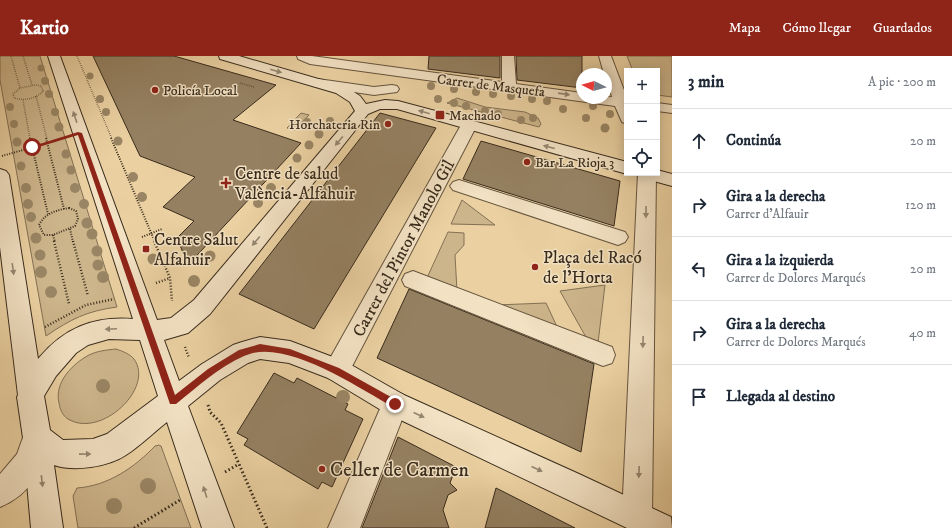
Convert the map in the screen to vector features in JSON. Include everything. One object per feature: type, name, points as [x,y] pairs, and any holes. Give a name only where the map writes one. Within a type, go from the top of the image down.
[{"type":"street","points":[[54,56],[131,283],[150,331],[218,528]]},
{"type":"street","points":[[225,56],[240,58],[347,93],[359,103],[364,111]]},
{"type":"street","name":"Carrer de Masquefa","points":[[303,56],[310,60],[576,96]]},
{"type":"street","points":[[508,56],[509,87]]},
{"type":"street","points":[[605,56],[624,103]]},
{"type":"street","points":[[398,105],[393,98],[392,88],[400,73]]},
{"type":"street","points":[[315,82],[374,91],[392,88]]},
{"type":"street","points":[[612,101],[624,103]]},
{"type":"street","points":[[30,397],[41,374],[55,356],[73,341],[87,333],[105,329],[126,328],[150,331],[165,330],[177,326],[202,307],[364,111],[382,104],[398,105],[624,167]]},
{"type":"street","points":[[660,107],[672,109]]},
{"type":"street","name":"Carrer del Pintor Manolo Gil","points":[[336,370],[469,125]]},
{"type":"street","points":[[0,175],[30,397],[37,438],[48,528]]},
{"type":"street","points":[[37,438],[52,450],[63,454],[93,453],[115,446],[211,372],[242,353],[260,348],[276,349],[290,352],[336,370],[395,404],[569,484],[649,523],[646,176]]},
{"type":"street","points":[[657,176],[672,180]]},
{"type":"street","points":[[459,186],[618,238]]},
{"type":"street","points":[[413,280],[603,355]]},
{"type":"street","points":[[344,528],[395,404]]},
{"type":"street","points":[[0,492],[12,483],[29,462],[37,438]]},
{"type":"path","points":[[11,56],[20,88]]},
{"type":"path","points":[[23,56],[32,85]]},
{"type":"path","points":[[77,56],[170,278],[171,304]]},
{"type":"path","points":[[240,83],[254,87]]},
{"type":"path","points":[[32,85],[41,86],[42,92],[36,96],[23,100],[16,99],[13,94],[20,88],[32,85]]},
{"type":"path","points":[[36,96],[64,209]]},
{"type":"path","points":[[23,100],[32,147],[48,214]]},
{"type":"path","points":[[0,157],[106,126]]},
{"type":"path","points":[[64,209],[73,209],[76,211],[78,222],[70,229],[53,235],[44,235],[39,225],[48,214],[64,209]]},
{"type":"path","points":[[70,229],[88,296]]},
{"type":"path","points":[[142,237],[162,229]]},
{"type":"path","points":[[53,235],[69,304]]},
{"type":"path","points":[[210,412],[221,423],[268,528]]},
{"type":"shaded area","points":[[0,56],[40,56],[117,307],[88,313],[63,325],[46,336],[0,80]]},
{"type":"shaded area","points":[[627,56],[672,56],[672,97],[660,95],[660,68],[632,68]]},
{"type":"shaded area","points":[[457,98],[485,107],[525,112],[538,118],[541,124],[539,127],[447,103]]},
{"type":"shaded area","points":[[301,113],[309,115],[295,130],[287,128]]},
{"type":"shaded area","points":[[462,200],[495,225],[451,224]]},
{"type":"shaded area","points":[[448,232],[464,233],[464,245],[455,255],[457,291],[426,280]]},
{"type":"shaded area","points":[[605,285],[598,343],[587,339],[560,291]]},
{"type":"shaded area","points":[[546,303],[559,331],[496,305]]},
{"type":"shaded area","points":[[116,349],[132,357],[139,371],[137,383],[131,396],[121,407],[109,416],[95,422],[81,423],[68,419],[64,416],[61,410],[58,396],[59,388],[66,375],[76,363],[89,355],[105,350]]},
{"type":"shaded area","points":[[155,446],[161,446],[191,528],[78,528],[73,496],[77,488],[99,484],[120,474],[139,461]]},
{"type":"building","points":[[93,56],[174,56],[276,85],[233,120],[301,143],[188,265],[177,238],[194,221],[163,207],[195,177],[140,156]]},
{"type":"building","points":[[429,56],[500,56],[500,78],[428,69]]},
{"type":"building","points":[[516,56],[582,56],[582,68],[576,68],[576,87],[517,80]]},
{"type":"building","points":[[380,113],[436,128],[314,329],[239,294]]},
{"type":"building","points":[[481,141],[620,181],[614,226],[463,179]]},
{"type":"building","points":[[409,289],[594,364],[581,452],[377,358]]},
{"type":"building","points":[[274,373],[294,383],[297,378],[348,404],[345,410],[363,419],[332,487],[322,482],[318,489],[244,445],[248,439],[237,433]]},
{"type":"building","points":[[398,437],[456,467],[450,483],[457,490],[448,495],[443,510],[449,528],[362,528]]},
{"type":"building","points":[[496,488],[575,528],[485,528]]},
{"type":"place","name":"Policía Local","points":[[155,90]]},
{"type":"place","name":"Machado","points":[[440,115]]},
{"type":"place","name":"Horchateria Rin","points":[[388,124]]},
{"type":"place","name":"Bar La Rioja 3","points":[[527,162]]},
{"type":"place","name":"Centre de salud València-Alfahuir","points":[[226,183]]},
{"type":"place","name":"Centre Salut Alfahuir","points":[[146,249]]},
{"type":"place","name":"Plaça del Racó de l'Horta","points":[[535,267]]},
{"type":"place","name":"Celler de Carmen","points":[[322,469]]},
{"type":"route","points":[[32,147],[80,133],[131,283],[150,331],[173,401],[198,381],[242,353],[260,348],[290,352],[307,360],[336,370],[395,404]]}]
